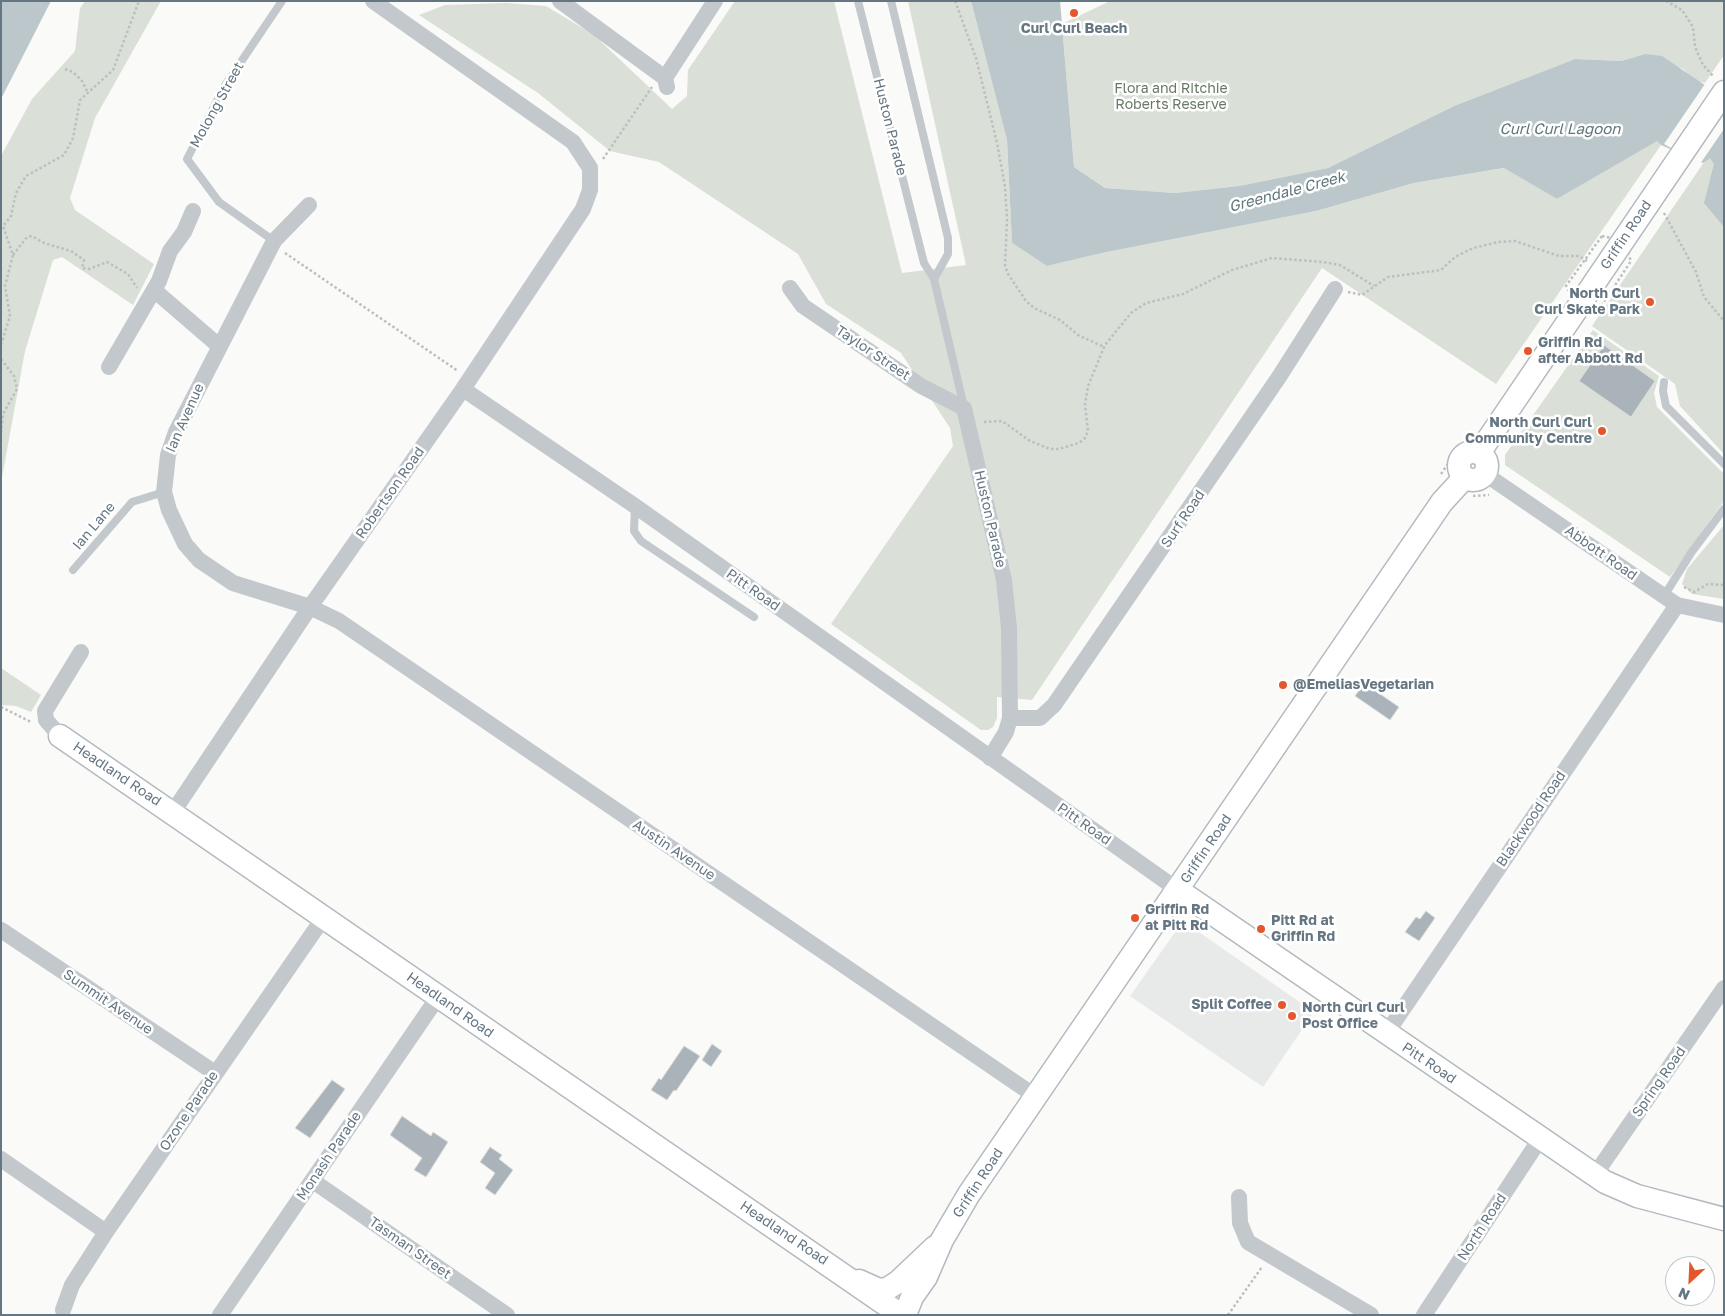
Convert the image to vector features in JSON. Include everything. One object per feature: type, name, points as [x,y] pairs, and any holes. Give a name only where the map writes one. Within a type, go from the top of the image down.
[{"type":"main road","name":"Griffin Road","points":[[906,1315],[912,1297],[926,1276],[942,1240],[1035,1096],[1178,890],[1442,502],[1480,475],[1721,90]]},
{"type":"main road","name":"Headland Road","points":[[60,736],[901,1315]]},
{"type":"main road","name":"Pitt Road","points":[[1178,890],[1594,1176],[1617,1189],[1637,1196],[1724,1219]]},
{"type":"main road","name":"Headland Road","points":[[840,1272],[873,1288],[887,1289],[898,1282],[942,1240]]},
{"type":"main road","name":"Griffin Road","points":[[923,1315],[926,1276]]},
{"type":"street","points":[[560,1],[666,82],[715,1]]},
{"type":"street","points":[[383,3],[573,142],[596,165]]},
{"type":"street","name":"Robertson Road","points":[[173,812],[310,607],[466,384],[582,209],[590,190],[596,165]]},
{"type":"street","name":"Ian Avenue","points":[[310,205],[274,240],[219,346],[176,432],[168,455],[164,492],[172,518],[185,544],[199,560],[216,574],[233,583],[310,607]]},
{"type":"street","points":[[109,367],[147,291],[184,232],[193,211]]},
{"type":"street","name":"Taylor Street","points":[[790,288],[804,306],[811,311],[921,386],[964,408]]},
{"type":"street","name":"Surf Road","points":[[1010,718],[1040,718],[1054,705],[1274,385],[1335,289]]},
{"type":"street","points":[[147,291],[219,346]]},
{"type":"street","name":"Pitt Road","points":[[466,384],[635,506],[1178,890]]},
{"type":"street","name":"Huston Parade","points":[[964,408],[1008,605],[1010,718],[1003,738],[990,758]]},
{"type":"street","name":"Abbott Road","points":[[1480,475],[1671,601],[1724,615]]},
{"type":"street","name":"Blackwood Road","points":[[1386,1034],[1671,601]]},
{"type":"street","name":"Austin Avenue","points":[[310,607],[356,632],[1035,1096]]},
{"type":"street","points":[[60,736],[46,720],[45,711],[81,652]]},
{"type":"street","name":"Ozone Parade","points":[[66,1313],[72,1285],[106,1232],[324,917]]},
{"type":"street","name":"Summit Avenue","points":[[1,930],[215,1073]]},
{"type":"street","name":"Spring Road","points":[[1594,1176],[1724,988]]},
{"type":"street","name":"Monash Parade","points":[[220,1315],[438,997]]},
{"type":"street","name":"North Road","points":[[1424,1315],[1540,1139]]},
{"type":"street","points":[[1,1159],[106,1232]]},
{"type":"street","name":"Tasman Street","points":[[312,1180],[507,1315]]},
{"type":"street","points":[[1240,1197],[1240,1223],[1248,1242],[1372,1315]]},
{"type":"lane","name":"Molong Street","points":[[274,240],[218,202],[187,159],[224,88],[282,1]]},
{"type":"lane","name":"Huston Parade","points":[[858,1],[924,263],[934,279],[964,408]]},
{"type":"lane","points":[[891,1],[948,238],[948,254],[934,279]]},
{"type":"lane","points":[[1664,382],[1663,391],[1666,406],[1724,464]]},
{"type":"lane","name":"Ian Lane","points":[[73,570],[132,502],[164,492]]},
{"type":"lane","points":[[635,506],[634,531],[640,541],[754,617]]},
{"type":"lane","points":[[1671,601],[1673,582],[1691,553],[1724,510]]},
{"type":"path","points":[[13,255],[3,226],[11,216],[16,193],[26,176],[64,155],[73,138],[80,100],[113,70],[139,1]]},
{"type":"path","points":[[955,1],[976,58],[997,143],[1005,186],[1007,219],[1005,266],[1008,274],[1026,301],[1034,308],[1060,320],[1078,335],[1104,347]]},
{"type":"path","points":[[1666,1],[1682,10],[1693,27],[1696,46],[1703,65],[1721,90]]},
{"type":"path","points":[[65,69],[73,72],[82,81],[88,93]]},
{"type":"path","points":[[596,165],[648,93]]},
{"type":"path","points":[[1664,213],[1696,272],[1704,297],[1724,321]]},
{"type":"path","points":[[1,345],[10,316],[5,286],[13,255],[27,237],[32,236],[44,243],[78,256],[84,260],[82,268],[89,269],[106,262],[128,274],[147,291]]},
{"type":"path","points":[[274,240],[286,253],[466,384]]},
{"type":"path","points":[[1335,289],[1362,295],[1388,277],[1441,270],[1455,257],[1473,248],[1498,242],[1515,241],[1559,256],[1578,256],[1585,260]]},
{"type":"path","points":[[985,422],[1002,421],[1030,441],[1050,449],[1059,449],[1079,444],[1085,438],[1088,431],[1085,404],[1088,386],[1104,347],[1131,313],[1146,303],[1183,294],[1232,270],[1272,258],[1340,265],[1374,286]]},
{"type":"path","points":[[1,359],[14,376],[17,389],[4,414],[1,433]]},
{"type":"path","points":[[1467,503],[1472,496],[1488,496],[1480,475]]},
{"type":"path","points":[[1673,582],[1694,592],[1708,584],[1724,585]]},
{"type":"path","points":[[1228,1315],[1270,1255]]},
{"type":"shaded area","points":[[1183,921],[1314,1012],[1263,1087],[1130,996]]},
{"type":"green space","points":[[85,1],[161,1],[95,118],[70,198],[75,210],[154,264],[133,305],[62,257],[53,260],[25,351],[1,483],[1,156],[32,99],[75,51],[80,8]]},
{"type":"green space","points":[[735,1],[834,1],[902,273],[966,265],[908,1],[971,1],[1007,140],[1012,243],[1047,266],[1102,253],[1316,211],[1414,183],[1505,168],[1557,199],[1657,140],[1661,145],[1496,384],[1322,268],[1032,700],[997,697],[997,718],[993,727],[988,730],[981,730],[831,624],[953,446],[950,428],[901,353],[826,304],[798,254],[659,162],[610,151],[538,93],[419,15],[445,5],[506,3],[546,6],[594,35],[672,109],[687,96],[688,70]]},
{"type":"green space","name":"Flora and Ritchie Roberts Reserve","points":[[1110,1],[1724,1],[1724,55],[1705,83],[1694,80],[1683,69],[1645,54],[1621,61],[1575,59],[1454,106],[1328,168],[1239,186],[1175,193],[1105,188],[1074,167],[1062,24]]},
{"type":"green space","points":[[1724,133],[1724,454],[1680,406],[1675,384],[1592,326]]},
{"type":"green space","name":"North Curl Curl Community Centre","points":[[1593,330],[1659,376],[1654,393],[1657,407],[1724,474],[1724,501],[1670,577],[1505,465],[1505,455]]},
{"type":"green space","points":[[1724,525],[1724,599],[1692,594],[1682,584],[1687,569]]},
{"type":"green space","points":[[1,668],[41,695],[31,712],[16,706],[1,705]]},
{"type":"water","points":[[1,1],[51,1],[1,99]]},
{"type":"water","name":"Curl Curl Lagoon","points":[[971,1],[1060,1],[1074,167],[1105,188],[1175,193],[1239,186],[1328,168],[1454,106],[1575,59],[1621,61],[1645,54],[1662,56],[1724,98],[1724,227],[1704,203],[1714,164],[1710,158],[1703,163],[1661,145],[1657,141],[1557,199],[1504,168],[1414,183],[1316,211],[1102,253],[1047,266],[1012,243],[1007,140]]},
{"type":"pier","points":[[1705,84],[1724,96],[1724,129],[1700,164],[1664,144]]},
{"type":"building","points":[[1604,345],[1655,381],[1631,417],[1579,381]]},
{"type":"building","points":[[1364,683],[1399,707],[1390,720],[1355,696]]},
{"type":"building","points":[[1426,911],[1435,918],[1419,941],[1405,932],[1416,917],[1420,919]]},
{"type":"building","points":[[712,1044],[722,1051],[711,1067],[702,1060]]},
{"type":"building","points":[[684,1046],[700,1056],[676,1091],[674,1090],[667,1100],[651,1090],[659,1078],[661,1080]]},
{"type":"building","points":[[332,1080],[345,1089],[310,1138],[295,1128]]},
{"type":"building","points":[[402,1116],[431,1136],[433,1132],[448,1142],[426,1177],[414,1170],[422,1158],[390,1135]]},
{"type":"building","points":[[490,1147],[502,1155],[499,1159],[513,1170],[495,1195],[485,1188],[495,1173],[480,1162]]},
{"type":"place","name":"Curl Curl Beach","points":[[1074,13]]},
{"type":"place","name":"North Curl Curl Skate Park","points":[[1650,302]]},
{"type":"place","name":"Griffin Rd after Abbott Rd","points":[[1528,351]]},
{"type":"place","name":"North Curl Curl Community Centre","points":[[1602,431]]},
{"type":"place","name":"@EmeliasVegetarian","points":[[1283,685]]},
{"type":"place","name":"Griffin Rd at Pitt Rd","points":[[1135,918]]},
{"type":"place","name":"Pitt Rd at Griffin Rd","points":[[1261,929]]},
{"type":"place","name":"Split Coffee","points":[[1282,1005]]},
{"type":"place","name":"North Curl Curl Post Office","points":[[1292,1016]]},
{"type":"water label","name":"Greendale Creek","points":[[1287,192]]}]
